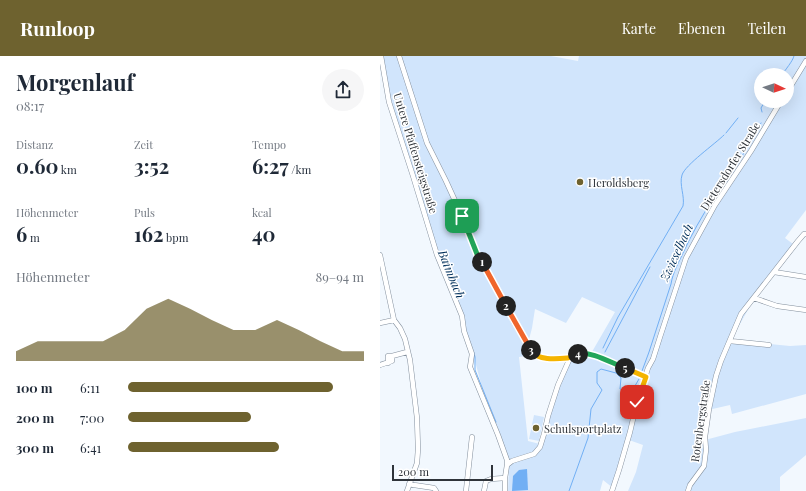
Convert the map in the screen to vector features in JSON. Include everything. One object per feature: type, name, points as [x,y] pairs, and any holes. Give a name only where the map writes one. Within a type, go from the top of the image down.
[{"type":"street","name":"Untere Pfaffensteigstraße","points":[[381,56],[389,102],[437,256],[462,316],[464,331],[472,354],[470,367],[498,435],[507,460],[507,465]]},
{"type":"street","points":[[399,56],[427,143],[462,216],[477,254],[533,354],[544,358],[570,358],[583,353],[593,355],[646,377]]},
{"type":"street","points":[[794,81],[806,61]]},
{"type":"street","name":"Dietersdorfer Straße","points":[[612,491],[624,455],[637,402],[648,368],[653,359],[686,258],[715,205],[751,151],[777,108]]},
{"type":"street","name":"Rotenbergstraße","points":[[688,491],[690,485],[704,466],[706,450],[705,437],[716,376],[741,314],[798,241],[804,234],[806,234]]},
{"type":"street","points":[[380,255],[394,320],[405,339],[410,360],[416,412],[418,449],[417,463],[407,491]]},
{"type":"street","points":[[774,272],[806,277]]},
{"type":"street","points":[[754,298],[777,306],[806,310]]},
{"type":"street","points":[[380,323],[394,320]]},
{"type":"street","points":[[730,341],[769,345]]},
{"type":"street","points":[[380,365],[392,361],[392,356],[407,352]]},
{"type":"street","points":[[505,491],[507,465],[512,461],[534,454],[540,447],[558,386],[570,358]]},
{"type":"street","points":[[466,491],[472,437]]},
{"type":"street","points":[[484,491],[486,481],[505,478]]},
{"type":"street","points":[[409,484],[434,488],[436,491]]},
{"type":"shaded area","points":[[381,56],[551,56],[578,61],[579,56],[806,56],[806,210],[785,238],[793,244],[754,299],[731,340],[790,346],[806,345],[806,394],[732,414],[730,405],[708,410],[705,440],[735,432],[806,418],[806,455],[780,477],[780,491],[628,491],[636,472],[643,445],[629,440],[613,488],[603,480],[600,491],[508,491],[509,464],[500,434],[484,395],[457,301],[437,257],[390,102]],"holes":[[[582,297],[615,312],[589,357],[567,360],[540,444],[528,441],[519,357],[531,355],[527,347],[535,309],[566,323]]]},
{"type":"shaded area","name":"Schulsportplatz","points":[[534,415],[544,417],[539,441],[529,439]]},
{"type":"water","points":[[527,469],[528,490],[512,491],[513,476],[519,470]]},
{"type":"waterway","name":"Zwieselbach","points":[[787,68],[794,56]]},
{"type":"waterway","name":"Zwieselbach","points":[[761,108],[762,112]]},
{"type":"waterway","points":[[726,133],[738,118]]},
{"type":"waterway","name":"Zwieselbach","points":[[748,146],[761,123]]},
{"type":"waterway","points":[[603,348],[618,317],[683,206],[681,179],[684,171],[694,160],[724,135]]},
{"type":"waterway","name":"Zwieselbach","points":[[642,371],[678,264],[704,213],[746,150]]},
{"type":"waterway","points":[[605,352],[650,267]]},
{"type":"waterway","name":"Baimbach","points":[[474,353],[475,370],[496,422]]},
{"type":"waterway","name":"Zwieselbach","points":[[569,491],[588,438],[591,409],[602,390],[597,383],[597,372],[601,369],[616,373],[621,378],[620,389],[632,391],[639,379]]},
{"type":"place","name":"Heroldsberg","points":[[580,182]]},
{"type":"place","name":"Schulsportplatz","points":[[536,428]]},
{"type":"route","points":[[462,216],[477,254],[533,354],[544,358],[570,358],[583,353],[593,355],[646,377],[637,402]]}]
